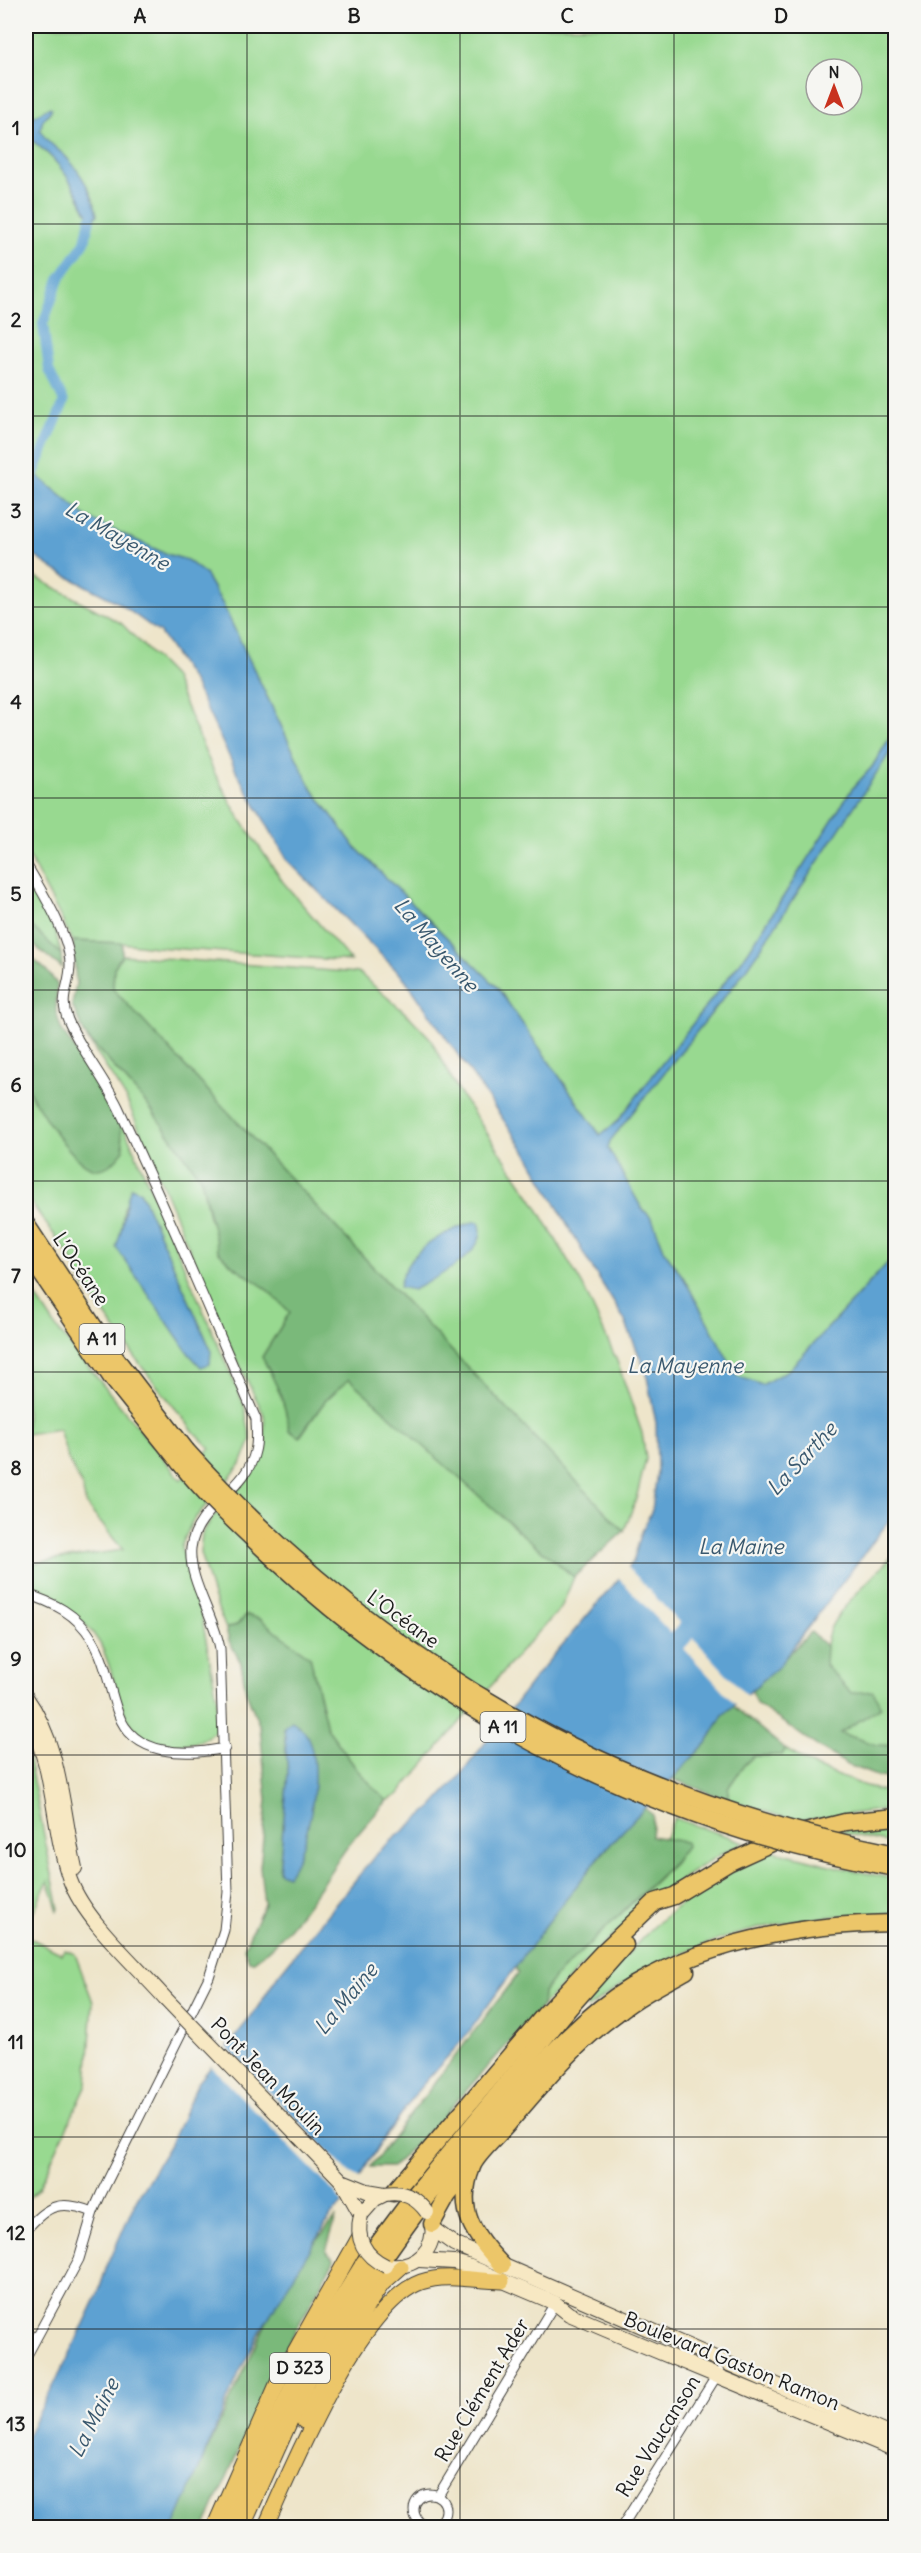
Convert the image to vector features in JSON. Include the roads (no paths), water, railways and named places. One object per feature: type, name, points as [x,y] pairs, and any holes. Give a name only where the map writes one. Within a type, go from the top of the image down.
[{"type":"highway","name":"L’Océane","points":[[26,1224],[183,1456],[329,1588],[395,1640],[495,1706],[576,1750],[696,1800],[795,1832],[896,1854]]},
{"type":"highway","name":"L’Océane","points":[[26,1251],[111,1377],[260,1545],[320,1600],[400,1661],[495,1722],[593,1773],[687,1812],[794,1846],[896,1868]]},
{"type":"highway","points":[[374,2268],[416,2193],[570,2007],[619,1951],[674,1896],[730,1862],[785,1837],[845,1822],[896,1816]]},
{"type":"highway","points":[[389,2194],[418,2166],[546,2013],[603,1952],[655,1902],[674,1896]]},
{"type":"highway","points":[[374,2268],[428,2197],[537,2070],[585,2022],[613,1999],[648,1977],[706,1952],[749,1940],[806,1929],[896,1923]]},
{"type":"highway","points":[[431,2221],[448,2195],[546,2081],[615,2014],[670,1979],[733,1952],[749,1940]]},
{"type":"highway","points":[[265,2528],[299,2451],[328,2395],[384,2308],[401,2293],[432,2280],[454,2277],[479,2281],[502,2273],[478,2239],[469,2220],[466,2195],[472,2166]]},
{"type":"highway","points":[[214,2528],[279,2380],[359,2238]]},
{"type":"highway","points":[[256,2528],[313,2400],[330,2369],[382,2284],[402,2267]]},
{"type":"highway","name":"D 323","points":[[228,2528],[306,2356],[374,2268]]},
{"type":"highway","name":"D 323","points":[[242,2528],[314,2367],[374,2268]]},
{"type":"main road","points":[[26,1697],[50,1745],[77,1880],[88,1910]]},
{"type":"main road","points":[[26,1716],[33,1727],[44,1757],[60,1849],[70,1881],[88,1910]]},
{"type":"main road","name":"Pont Jean Moulin","points":[[88,1910],[97,1924],[165,1998],[342,2181],[359,2212]]},
{"type":"main road","name":"Pont Jean Moulin","points":[[342,2181],[367,2191],[389,2194]]},
{"type":"main road","points":[[389,2194],[359,2212],[359,2238],[374,2268],[402,2267],[419,2260],[429,2247],[431,2221]]},
{"type":"main road","name":"Boulevard Gaston Ramon","points":[[389,2194],[407,2195],[420,2202],[431,2221],[454,2244],[555,2303],[569,2314],[896,2450]]},
{"type":"main road","name":"Boulevard Gaston Ramon","points":[[419,2260],[454,2262],[502,2273],[629,2319],[896,2437]]},
{"type":"main road","name":"Boulevard Gaston Ramon","points":[[555,2303],[568,2305],[614,2322],[629,2319]]},
{"type":"street","points":[[26,864],[54,916],[69,955],[70,968],[64,998],[67,1017],[115,1100],[140,1152],[256,1419],[255,1453],[244,1473],[207,1512],[197,1527],[191,1551],[195,1576],[217,1632],[223,1688],[228,1892],[224,1930],[209,1977],[93,2212],[79,2259],[26,2357]]},
{"type":"street","points":[[26,1594],[62,1609],[86,1631],[101,1659],[121,1720],[136,1739],[150,1747],[165,1751],[225,1748]]},
{"type":"street","points":[[26,2230],[48,2208],[80,2207],[93,2212]]},
{"type":"street","name":"Rue Clément Ader","points":[[438,2496],[555,2303]]},
{"type":"street","name":"Rue Vaucanson","points":[[621,2528],[725,2363]]},
{"type":"water","points":[[50,107],[52,109],[43,120],[40,130],[48,141],[72,163],[82,177],[95,207],[97,215],[94,219],[90,219],[77,192],[60,167],[26,134],[26,116],[29,119]]},
{"type":"water","name":"La Maine","points":[[26,466],[88,518],[166,554],[187,560],[205,574],[222,603],[310,786],[355,847],[497,987],[600,1135],[617,1122],[748,952],[852,789],[872,767],[895,729],[893,748],[749,966],[610,1141],[608,1148],[641,1207],[652,1219],[665,1252],[683,1277],[737,1376],[762,1385],[790,1369],[895,1255],[895,1513],[778,1667],[723,1715],[707,1742],[603,1852],[546,1925],[466,2036],[419,2089],[379,2145],[345,2201],[332,2214],[262,2328],[239,2373],[174,2527],[26,2527],[26,2437],[67,2360],[97,2296],[107,2266],[136,2200],[169,2146],[198,2083],[254,2013],[278,1975],[378,1852],[432,1807],[459,1777],[540,1671],[633,1562],[642,1531],[652,1510],[657,1472],[656,1423],[646,1372],[624,1319],[528,1155],[405,979],[288,861],[238,775],[194,683],[160,633],[117,602],[57,571],[26,550]]},
{"type":"water","points":[[131,1187],[140,1191],[211,1350],[210,1364],[201,1367],[189,1354],[116,1247]]},
{"type":"water","points":[[473,1222],[479,1222],[481,1233],[477,1244],[469,1254],[446,1272],[413,1290],[399,1287],[409,1263],[427,1245]]},
{"type":"water","points":[[292,1721],[303,1730],[308,1738],[312,1752],[314,1788],[308,1828],[296,1862],[288,1875],[279,1872],[288,1773],[284,1727]]},
{"type":"waterway","points":[[34,473],[64,402],[49,370],[43,324],[59,279],[85,242],[90,219]]},
{"type":"waterway","name":"La Maine","points":[[659,1663],[704,1610]]},
{"type":"water label","name":"La Mayenne","points":[[117,536]]},
{"type":"water label","name":"La Mayenne","points":[[436,945]]},
{"type":"water label","name":"La Mayenne","points":[[685,1366]]},
{"type":"water label","name":"La Sarthe","points":[[802,1459]]}]
